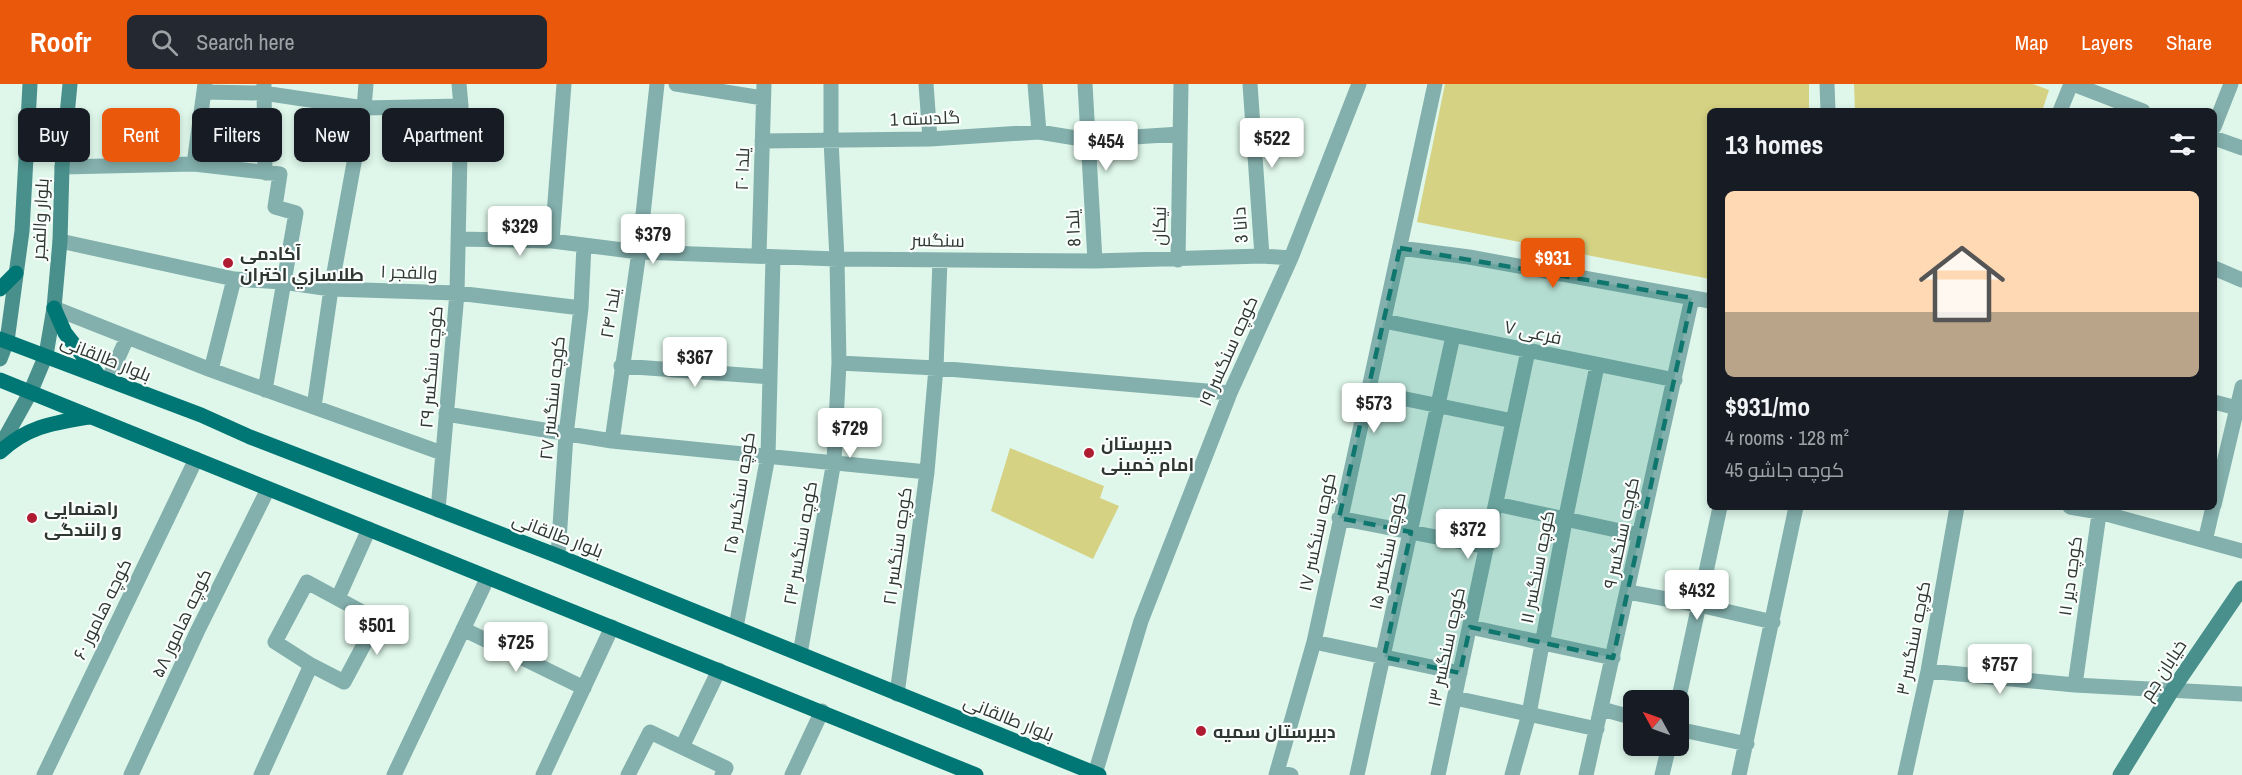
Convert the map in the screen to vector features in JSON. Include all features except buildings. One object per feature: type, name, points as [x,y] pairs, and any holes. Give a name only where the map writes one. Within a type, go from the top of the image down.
[{"type":"main road","points":[[0,289],[16,273]]},
{"type":"main road","points":[[54,308],[65,333],[104,379]]},
{"type":"main road","name":"بلوار طالقانی","points":[[4,340],[558,556],[1097,774]]},
{"type":"main road","points":[[0,380],[487,579],[822,711],[950,770],[976,775]]},
{"type":"main road","points":[[0,452],[15,438],[37,428],[89,417]]},
{"type":"street","name":"بلوار والفجر","points":[[0,359],[22,231],[30,84]]},
{"type":"street","name":"بلوار والفجر","points":[[0,447],[30,393],[46,355],[54,308],[60,241],[62,166],[70,84]]},
{"type":"street","points":[[364,108],[366,84]]},
{"type":"street","name":"کوچه سنگسر ۲۹","points":[[438,510],[457,293],[461,106],[459,84]]},
{"type":"street","points":[[552,240],[564,84]]},
{"type":"street","name":"یلدا ۲۴","points":[[612,441],[639,252],[657,84]]},
{"type":"street","points":[[676,84],[764,91]]},
{"type":"street","name":"کوچه سنگسر ۲۳","points":[[800,654],[834,461],[839,363],[831,84]]},
{"type":"street","points":[[926,84],[930,139]]},
{"type":"street","points":[[1035,84],[1039,132]]},
{"type":"street","name":"یلدا 8","points":[[1085,84],[1095,261]]},
{"type":"street","name":"نیکان","points":[[1178,260],[1181,84]]},
{"type":"street","name":"دانا 3","points":[[1250,84],[1262,256]]},
{"type":"street","name":"کوچه سنگسر ۱۹","points":[[1097,774],[1141,621],[1230,393],[1291,258],[1359,84]]},
{"type":"street","name":"کوچه سنگسر ۱۷","points":[[1281,774],[1314,642],[1339,518],[1435,84]]},
{"type":"street","points":[[1827,84],[1828,108]]},
{"type":"street","points":[[2061,108],[2072,84],[2135,108]]},
{"type":"street","points":[[2217,119],[2231,84]]},
{"type":"street","points":[[194,164],[205,88],[264,89],[364,108],[461,106]]},
{"type":"street","points":[[264,89],[265,173]]},
{"type":"street","name":"یلدا ۲۰","points":[[764,91],[762,141],[766,256]]},
{"type":"street","name":"گلدسته 1","points":[[762,141],[930,139],[1039,132],[1088,140],[1180,134]]},
{"type":"street","points":[[2217,139],[2242,148]]},
{"type":"street","points":[[314,407],[331,289],[354,162]]},
{"type":"street","points":[[62,166],[194,164],[280,174],[275,207],[296,213],[282,282],[265,390]]},
{"type":"street","name":"سنگسر","points":[[458,239],[552,240],[639,252],[837,259],[1095,261],[1262,256],[1291,258]]},
{"type":"street","name":"والفجر ۱","points":[[60,241],[234,279],[282,282],[331,289],[457,293],[581,308]]},
{"type":"street","name":"کوچه سنگسر ۲۷","points":[[558,556],[566,435],[581,308],[584,245]]},
{"type":"street","points":[[1400,248],[1469,257],[1707,300]]},
{"type":"street","name":"کوچه سنگسر ۲۵","points":[[736,627],[768,456],[770,376],[766,256]]},
{"type":"street","name":"کوچه سنگسر ۲۱","points":[[897,694],[927,472],[936,368],[940,260]]},
{"type":"street","points":[[2217,269],[2242,279]]},
{"type":"street","points":[[211,370],[234,279]]},
{"type":"street","name":"کوچه سنگسر ۹","points":[[1586,775],[1692,298]]},
{"type":"street","points":[[54,308],[211,370],[442,453]]},
{"type":"street","name":"فرعی ۷","points":[[1383,321],[1675,380]]},
{"type":"street","name":"کوچه سنگسر ۱۵","points":[[1357,775],[1412,532],[1453,336]]},
{"type":"street","points":[[104,379],[127,338]]},
{"type":"street","name":"کوچه سنگسر ۱۳","points":[[1438,775],[1528,351]]},
{"type":"street","points":[[839,363],[936,368],[1230,393]]},
{"type":"street","points":[[621,366],[770,376]]},
{"type":"street","name":"کوچه سنگسر ۱۱","points":[[1512,775],[1529,714],[1597,366]]},
{"type":"street","points":[[2217,493],[2242,387]]},
{"type":"street","points":[[1367,391],[1514,421]]},
{"type":"street","points":[[2217,403],[2237,408]]},
{"type":"street","points":[[446,414],[612,441],[834,461],[927,472]]},
{"type":"street","name":"کوچه هامور ۶۰","points":[[44,775],[196,459]]},
{"type":"street","name":"کوچه هامور ۵۸","points":[[131,775],[202,622],[268,489]]},
{"type":"street","points":[[1496,504],[1639,536]]},
{"type":"street","points":[[1681,690],[1719,510]]},
{"type":"street","points":[[1739,775],[1795,510]]},
{"type":"street","name":"کوچه سنگسر ۳","points":[[1905,775],[1928,671],[1956,510]]},
{"type":"street","points":[[2099,510],[2242,551]]},
{"type":"street","name":"کوچه دیر ۱۱","points":[[2075,685],[2099,510]]},
{"type":"street","points":[[2205,541],[2213,510]]},
{"type":"street","points":[[1339,518],[1487,548]]},
{"type":"street","points":[[338,598],[369,530]]},
{"type":"street","points":[[394,775],[487,579]]},
{"type":"street","points":[[307,582],[338,598],[377,620],[344,682],[311,665],[275,642],[307,582]]},
{"type":"street","name":"خیابان جم","points":[[2121,775],[2171,692],[2242,588]]},
{"type":"street","points":[[1628,592],[1773,622]]},
{"type":"street","points":[[543,775],[612,627]]},
{"type":"street","points":[[1470,627],[1613,658]]},
{"type":"street","points":[[463,629],[584,688]]},
{"type":"street","points":[[1314,642],[1460,673]]},
{"type":"street","points":[[261,775],[311,665]]},
{"type":"street","points":[[682,747],[718,670]]},
{"type":"street","points":[[1928,671],[2075,685],[2171,692],[2242,694]]},
{"type":"street","points":[[1455,698],[1597,729]]},
{"type":"street","points":[[1602,710],[1623,715]]},
{"type":"street","points":[[792,775],[822,711]]},
{"type":"street","points":[[1689,731],[1747,744]]},
{"type":"street","points":[[628,775],[650,732],[726,768],[722,775]]},
{"type":"street","points":[[1662,775],[1667,756]]},
{"type":"highlighted area","points":[[1400,248],[1692,298],[1613,658],[1470,627],[1460,673],[1384,657],[1411,532],[1339,518]]},
{"type":"shaded area","points":[[1445,84],[1809,84],[1809,108],[1707,108],[1707,278],[1417,222]]},
{"type":"shaded area","points":[[1854,84],[2033,84],[2049,90],[2043,108],[1855,108]]},
{"type":"shaded area","points":[[1010,448],[1104,486],[1100,498],[1119,506],[1093,559],[991,511]]},
{"type":"place","name":"آكادمى طلاسازي اختران","points":[[228,263]]},
{"type":"place","name":"دبیرستان امام خمینی","points":[[1089,453]]},
{"type":"place","name":"راهنمایی و رانندگی","points":[[32,518]]},
{"type":"place","name":"دبیرستان سمیه","points":[[1201,731]]}]
